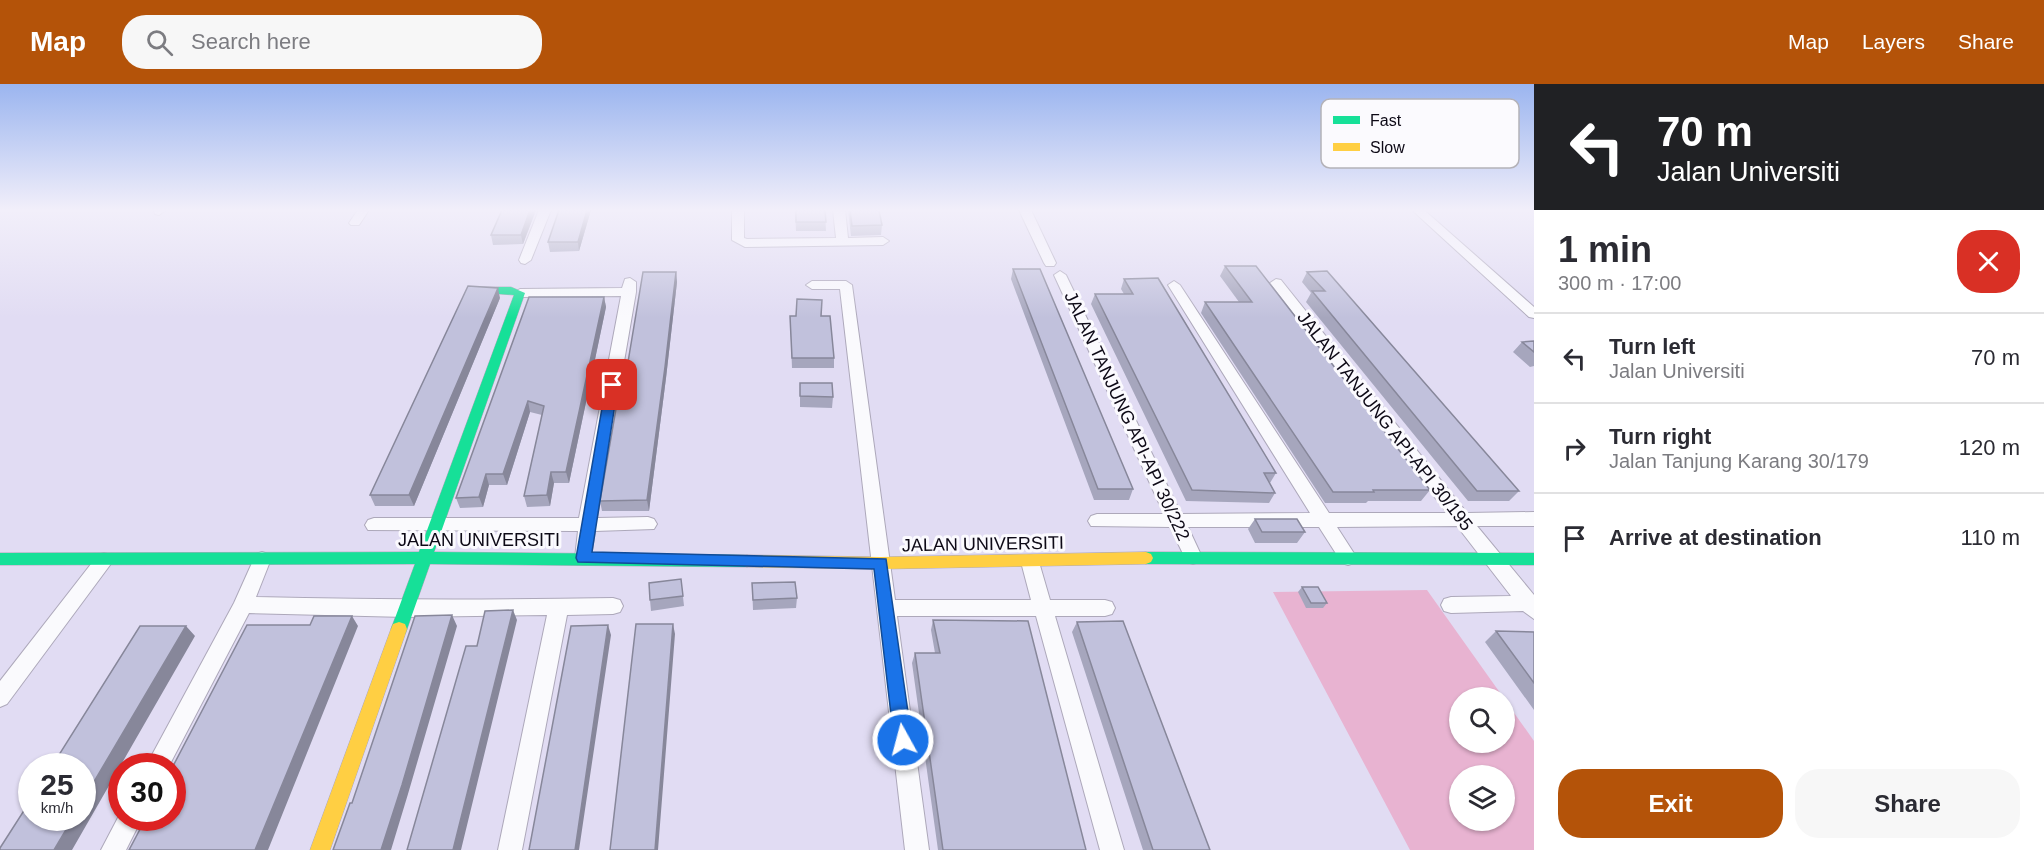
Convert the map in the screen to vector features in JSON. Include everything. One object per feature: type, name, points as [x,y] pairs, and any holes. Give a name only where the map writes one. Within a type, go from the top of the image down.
[{"type":"street","points":[[525,260],[531,246]]},
{"type":"street","name":"JALAN TANJUNG API-API 30/222","points":[[1043,246],[1193,557]]},
{"type":"street","points":[[1457,246],[1534,314]]},
{"type":"street","name":"JALAN TANJUNG API-API 30/195","points":[[1276,284],[1461,519],[1532,605]]},
{"type":"street","points":[[812,285],[846,285],[917,850]]},
{"type":"street","points":[[1174,285],[1348,558]]},
{"type":"street","points":[[476,290],[518,292],[630,287],[587,524],[584,558]]},
{"type":"street","points":[[320,850],[518,292]]},
{"type":"street","points":[[1097,521],[1534,519]]},
{"type":"street","points":[[374,525],[648,524]]},
{"type":"street","name":"JALAN UNIVERSITI","points":[[0,559],[584,558],[881,563],[1030,562],[1193,557],[1534,559]]},
{"type":"street","points":[[164,753],[243,605],[262,559]]},
{"type":"street","points":[[0,697],[105,560]]},
{"type":"street","points":[[1030,562],[1112,850]]},
{"type":"street","points":[[243,605],[406,609],[613,606]]},
{"type":"street","points":[[1451,605],[1532,605]]},
{"type":"street","points":[[510,850],[559,606]]},
{"type":"street","points":[[887,608],[1105,608]]},
{"type":"street","points":[[112,850],[123,831]]},
{"type":"shaded area","points":[[1427,590],[1496,687],[1449,687],[1449,753],[1515,753],[1515,714],[1534,741],[1534,850],[1410,850],[1273,592]]},
{"type":"building","points":[[1225,266],[1256,266],[1430,490],[1333,492],[1205,302],[1252,302]]},
{"type":"building","points":[[1013,269],[1040,269],[1133,489],[1098,489]]},
{"type":"building","points":[[1327,271],[1519,491],[1477,491],[1312,291],[1325,291],[1307,272]]},
{"type":"building","points":[[643,272],[676,272],[647,500],[600,501],[621,380],[625,380]]},
{"type":"building","points":[[1158,278],[1276,473],[1264,473],[1275,493],[1192,490],[1095,294],[1133,294],[1124,279]]},
{"type":"building","points":[[468,286],[498,288],[409,495],[370,495]]},
{"type":"building","points":[[529,297],[604,297],[566,472],[551,472],[547,495],[524,496],[544,406],[528,401],[503,474],[486,474],[479,497],[456,498]]},
{"type":"building","points":[[797,299],[822,300],[821,316],[830,316],[834,358],[792,358],[790,316],[796,316]]},
{"type":"building","points":[[1534,341],[1534,352],[1522,342]]},
{"type":"building","points":[[800,383],[832,383],[833,397],[800,396]]},
{"type":"building","points":[[1255,519],[1297,519],[1305,532],[1262,532]]},
{"type":"building","points":[[681,579],[683,596],[650,600],[649,583]]},
{"type":"building","points":[[795,582],[797,598],[753,600],[752,583]]},
{"type":"building","points":[[1302,587],[1318,587],[1327,603],[1311,603]]},
{"type":"building","points":[[513,610],[453,850],[407,850],[466,646],[477,646],[485,611]]},
{"type":"building","points":[[452,615],[381,850],[333,850],[350,803],[352,803],[415,616]]},
{"type":"building","points":[[314,616],[352,616],[255,850],[129,850],[139,831],[186,831],[186,753],[180,753],[247,625],[310,625]]},
{"type":"building","points":[[933,620],[1028,621],[1086,850],[943,850],[915,653],[940,653]]},
{"type":"building","points":[[1123,621],[1210,850],[1153,850],[1077,622]]},
{"type":"building","points":[[636,624],[673,624],[655,850],[610,850]]},
{"type":"building","points":[[608,625],[575,850],[529,850],[571,626]]},
{"type":"building","points":[[140,626],[186,626],[111,753],[108,753],[108,758],[96,778],[96,753],[60,753]]},
{"type":"building","points":[[1496,631],[1534,632],[1534,683]]},
{"type":"building","points":[[18,820],[18,831],[65,831],[54,850],[0,850]]},
{"type":"traffic: fast","points":[[399,629],[520,293],[511,290],[476,290]]},
{"type":"traffic: fast","points":[[0,559],[584,558],[747,561]]},
{"type":"traffic: fast","points":[[1146,558],[1534,559]]},
{"type":"traffic: slow","points":[[747,561],[881,563],[1146,558]]},
{"type":"traffic: slow","points":[[320,850],[399,629]]},
{"type":"route","points":[[612,385],[587,524],[584,558],[881,563],[903,740]]}]
